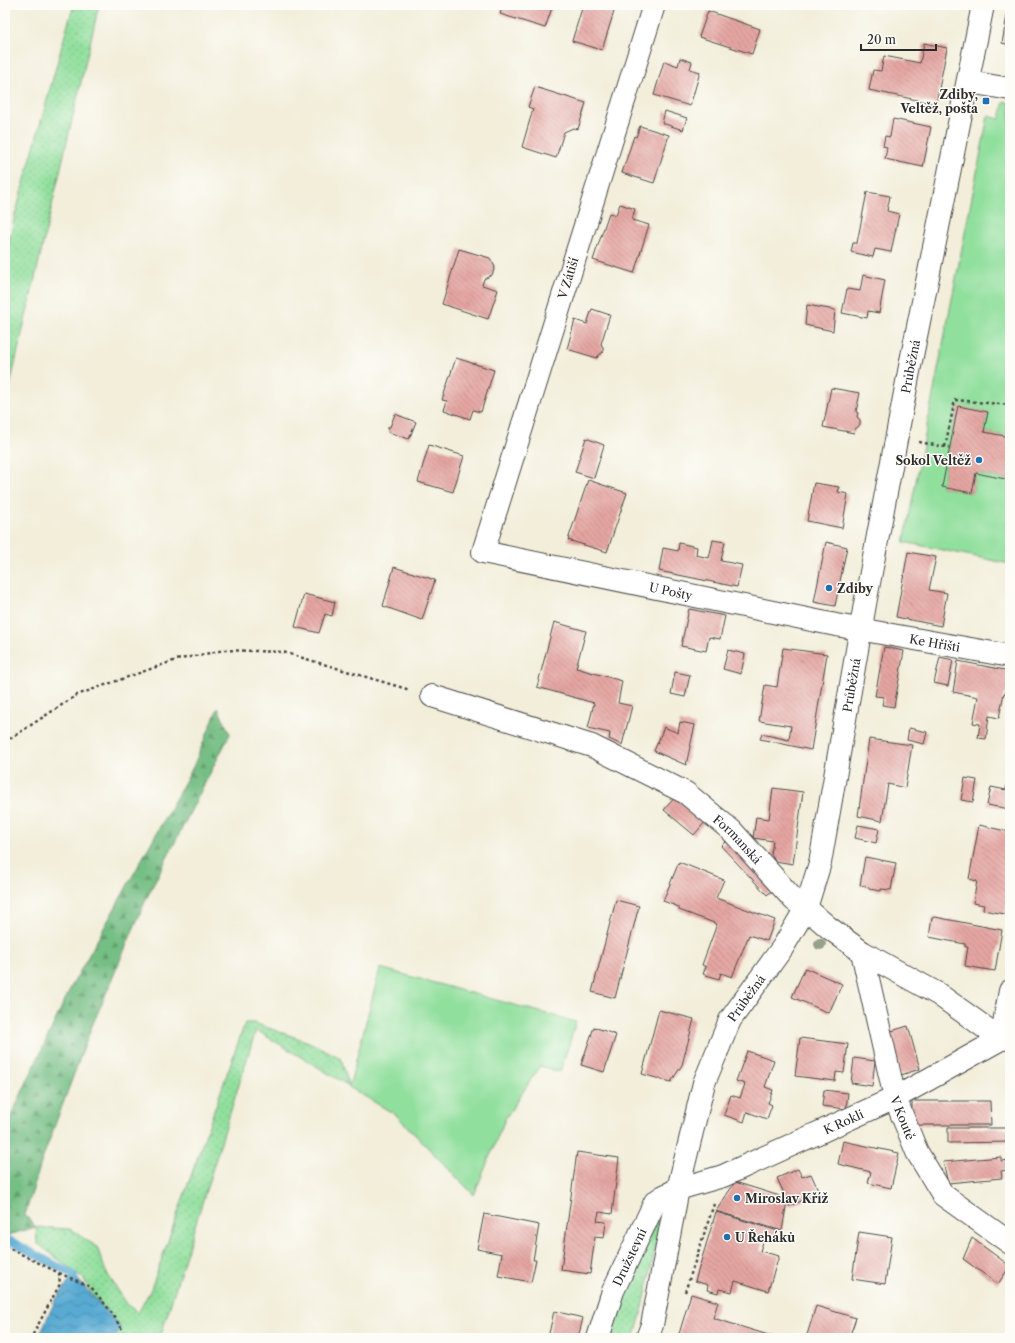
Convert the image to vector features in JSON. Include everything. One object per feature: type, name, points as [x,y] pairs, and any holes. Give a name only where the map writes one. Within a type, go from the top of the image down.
[{"type":"street","name":"V Zátiší","points":[[483,552],[654,5]]},
{"type":"street","name":"Průběžná","points":[[647,1338],[652,1325],[678,1189],[704,1083],[730,1020],[784,947],[806,908],[820,863],[860,629],[911,361],[969,82],[983,5]]},
{"type":"street","points":[[969,82],[1010,89]]},
{"type":"street","name":"U Pošty","points":[[483,552],[860,629]]},
{"type":"street","name":"Ke Hřišti","points":[[860,629],[1010,656]]},
{"type":"street","name":"Formanská","points":[[432,696],[592,746],[686,793],[732,831],[794,900],[828,927],[862,952],[938,994],[1005,1039]]},
{"type":"street","name":"V Koutě","points":[[862,952],[895,1098],[917,1152],[943,1195],[1010,1243]]},
{"type":"street","points":[[1005,1039],[1010,991]]},
{"type":"street","name":"K Rokli","points":[[678,1189],[723,1176],[895,1098],[1005,1039]]},
{"type":"street","name":"Družstevní","points":[[598,1338],[613,1291],[655,1202],[678,1189]]},
{"type":"path","points":[[945,447],[955,400],[1010,405]]},
{"type":"path","points":[[923,443],[950,448]]},
{"type":"path","points":[[5,742],[77,695],[176,660],[224,650],[283,652],[432,696]]},
{"type":"path","points":[[684,1294],[723,1176]]},
{"type":"path","points":[[5,1246],[59,1273],[91,1286],[112,1313],[127,1338]]},
{"type":"path","points":[[31,1338],[60,1284],[59,1273]]},
{"type":"green space","points":[[74,5],[99,5],[5,406],[5,259],[15,215]]},
{"type":"green space","points":[[1004,101],[1010,103],[1010,437],[984,432],[988,412],[958,407],[942,487],[972,493],[976,473],[1010,480],[1010,564],[904,542],[988,116],[1000,119]]},
{"type":"green space","points":[[218,708],[230,734],[147,897],[90,1031],[42,1160],[25,1215],[36,1227],[5,1236],[5,1129],[69,991],[193,767]]},
{"type":"green space","points":[[380,968],[576,1022],[560,1072],[540,1066],[505,1119],[474,1195],[396,1115],[349,1087]]},
{"type":"green space","points":[[245,1023],[254,1023],[309,1042],[341,1058],[349,1086],[256,1030],[160,1338],[115,1338],[120,1327],[91,1293],[84,1279],[37,1243],[36,1227],[70,1229],[97,1247],[106,1272],[127,1304],[138,1313],[151,1289]]},
{"type":"green space","points":[[661,1211],[662,1215],[643,1308],[634,1338],[605,1338],[609,1323]]},
{"type":"water","points":[[74,1275],[120,1327],[115,1338],[38,1338],[56,1299]]},
{"type":"building","points":[[503,5],[553,5],[545,28],[500,14]]},
{"type":"building","points":[[583,5],[616,5],[602,50],[572,41]]},
{"type":"building","points":[[1010,5],[1010,45],[1002,43]]},
{"type":"building","points":[[708,11],[760,29],[752,54],[699,37]]},
{"type":"building","points":[[924,43],[947,48],[936,104],[869,90],[873,70],[881,71],[884,56],[920,63]]},
{"type":"building","points":[[680,58],[692,62],[690,69],[700,72],[690,106],[654,95],[664,61],[678,66]]},
{"type":"building","points":[[535,87],[586,103],[578,129],[573,128],[564,132],[556,158],[522,147],[533,109],[528,107]]},
{"type":"building","points":[[665,111],[687,118],[683,130],[662,123]]},
{"type":"building","points":[[893,119],[931,127],[923,167],[885,159],[887,147],[883,146],[885,136],[890,137]]},
{"type":"building","points":[[640,126],[669,135],[654,183],[622,173],[634,136],[636,137]]},
{"type":"building","points":[[867,192],[890,196],[887,211],[899,214],[891,252],[875,249],[873,257],[851,252],[853,243],[857,243]]},
{"type":"building","points":[[620,204],[635,209],[632,220],[649,225],[634,273],[593,260],[609,213],[616,215]]},
{"type":"building","points":[[459,249],[490,258],[495,267],[492,275],[484,279],[482,285],[498,290],[488,319],[442,304]]},
{"type":"building","points":[[863,275],[885,280],[879,313],[868,311],[867,318],[842,313],[847,289],[860,291]]},
{"type":"building","points":[[807,305],[835,310],[833,331],[805,325]]},
{"type":"building","points":[[592,309],[610,315],[601,344],[603,347],[603,352],[597,358],[567,349],[575,320],[587,324]]},
{"type":"building","points":[[456,358],[494,370],[481,412],[473,410],[470,419],[444,410],[447,401],[442,400]]},
{"type":"building","points":[[831,388],[860,393],[856,412],[858,413],[857,417],[860,420],[860,424],[855,429],[854,433],[823,427]]},
{"type":"building","name":"Sokol Veltěž","points":[[958,406],[988,412],[984,432],[1010,437],[1010,480],[976,473],[972,493],[942,487]]},
{"type":"building","points":[[395,414],[416,422],[409,439],[388,432],[388,427],[390,427]]},
{"type":"building","points":[[586,438],[604,445],[594,478],[575,472]]},
{"type":"building","points":[[429,445],[464,456],[453,492],[418,482]]},
{"type":"building","points":[[588,480],[627,493],[607,552],[568,540]]},
{"type":"building","points":[[814,483],[839,487],[838,492],[848,494],[842,528],[807,521]]},
{"type":"building","points":[[713,540],[725,542],[721,561],[742,565],[737,587],[659,571],[663,548],[678,551],[679,543],[697,547],[696,555],[709,558]]},
{"type":"building","points":[[826,542],[847,547],[835,606],[814,602]]},
{"type":"building","points":[[908,552],[936,557],[929,590],[947,593],[941,626],[896,617]]},
{"type":"building","points":[[394,567],[435,580],[422,620],[383,606]]},
{"type":"building","points":[[304,594],[335,602],[332,616],[325,614],[319,633],[295,627]]},
{"type":"building","points":[[689,609],[725,616],[720,639],[709,637],[706,651],[681,646]]},
{"type":"building","points":[[554,622],[586,631],[576,668],[622,681],[618,703],[632,706],[622,745],[609,739],[610,733],[588,728],[594,703],[537,687]]},
{"type":"building","points":[[884,647],[904,651],[894,707],[882,705],[884,697],[875,696]]},
{"type":"building","points":[[783,648],[827,654],[811,750],[760,739],[762,734],[789,740],[791,726],[759,721],[765,685],[777,687]]},
{"type":"building","points":[[728,650],[745,654],[741,674],[723,669]]},
{"type":"building","points":[[940,657],[953,660],[948,686],[934,683]]},
{"type":"building","points":[[958,661],[1010,671],[1010,694],[1004,693],[999,718],[989,716],[986,739],[978,738],[980,724],[973,723],[978,697],[953,692]]},
{"type":"building","points":[[675,672],[690,675],[685,697],[671,694]]},
{"type":"building","points":[[680,722],[695,725],[686,765],[654,751],[664,727],[678,733]]},
{"type":"building","points":[[909,728],[927,732],[924,744],[907,740]]},
{"type":"building","points":[[869,739],[912,745],[905,788],[888,784],[882,821],[858,816]]},
{"type":"building","points":[[1009,772],[1010,809],[987,805],[991,787],[1006,790]]},
{"type":"building","points":[[965,778],[977,780],[973,802],[961,800]]},
{"type":"building","points":[[773,788],[803,792],[793,864],[775,861],[771,854],[773,841],[753,838],[756,817],[769,819]]},
{"type":"building","points":[[676,796],[706,821],[694,835],[664,810]]},
{"type":"building","points":[[858,825],[879,829],[876,843],[855,838]]},
{"type":"building","points":[[979,825],[1010,832],[1010,891],[1005,914],[983,910],[984,905],[973,903],[977,881],[969,879]]},
{"type":"building","points":[[728,839],[775,888],[767,895],[721,846]]},
{"type":"building","points":[[865,857],[896,863],[891,890],[881,889],[881,891],[869,889],[869,887],[860,885]]},
{"type":"building","points":[[679,862],[724,880],[716,898],[775,920],[767,941],[749,935],[732,977],[721,973],[719,979],[703,974],[706,967],[702,965],[717,924],[679,910],[679,907],[663,901]]},
{"type":"building","points":[[616,900],[639,906],[615,998],[592,992]]},
{"type":"building","points":[[935,917],[1002,930],[995,971],[965,966],[968,947],[965,947],[965,944],[929,937],[932,918]]},
{"type":"building","points":[[805,968],[842,984],[829,1013],[792,997]]},
{"type":"building","points":[[659,1010],[694,1019],[682,1065],[671,1082],[642,1074]]},
{"type":"building","points":[[908,1026],[920,1069],[901,1075],[888,1032]]},
{"type":"building","points":[[594,1027],[616,1035],[604,1072],[581,1065]]},
{"type":"building","points":[[800,1038],[848,1044],[844,1073],[836,1072],[835,1081],[795,1076]]},
{"type":"building","points":[[747,1051],[774,1060],[765,1087],[773,1090],[768,1103],[772,1105],[767,1119],[747,1112],[744,1122],[724,1115],[731,1095],[740,1098],[745,1084],[736,1081]]},
{"type":"building","points":[[854,1058],[875,1061],[872,1086],[851,1083]]},
{"type":"building","points":[[1010,1075],[1010,1090],[1009,1091],[1007,1076]]},
{"type":"building","points":[[824,1090],[848,1093],[846,1109],[822,1106]]},
{"type":"building","points":[[912,1101],[990,1101],[991,1125],[912,1125]]},
{"type":"building","points":[[948,1128],[1010,1128],[1010,1142],[948,1143]]},
{"type":"building","points":[[843,1141],[899,1153],[891,1188],[868,1183],[871,1172],[838,1164]]},
{"type":"building","points":[[577,1152],[619,1158],[612,1214],[599,1212],[597,1221],[606,1222],[604,1238],[595,1237],[590,1274],[561,1270]]},
{"type":"building","points":[[1001,1157],[1001,1161],[1010,1160],[1010,1170],[1001,1171],[1002,1178],[948,1183],[943,1162]]},
{"type":"building","points":[[798,1169],[802,1177],[811,1174],[820,1194],[789,1206],[787,1201],[782,1231],[716,1211],[735,1182],[786,1198],[777,1178]]},
{"type":"building","points":[[716,1212],[778,1231],[774,1242],[764,1239],[760,1251],[779,1256],[768,1291],[735,1281],[732,1292],[719,1289],[718,1293],[707,1290],[708,1285],[695,1281]]},
{"type":"building","points":[[484,1214],[539,1225],[533,1260],[536,1260],[531,1282],[498,1276],[502,1254],[477,1249]]},
{"type":"building","points":[[859,1232],[892,1237],[885,1284],[852,1279]]},
{"type":"building","points":[[972,1238],[1010,1266],[998,1284],[963,1259]]},
{"type":"building","points":[[691,1294],[718,1302],[713,1318],[778,1338],[694,1338],[679,1334]]},
{"type":"building","points":[[816,1306],[856,1318],[849,1338],[806,1338]]},
{"type":"building","points":[[554,1311],[583,1318],[578,1338],[548,1338]]},
{"type":"waterway","points":[[5,1238],[74,1275],[72,1285]]},
{"type":"place","name":"Zdiby, Veltěž, pošta","points":[[986,101]]},
{"type":"place","name":"Sokol Veltěž","points":[[979,460]]},
{"type":"place","name":"Zdiby","points":[[829,588]]},
{"type":"place","name":"Miroslav Kříž","points":[[737,1198]]},
{"type":"place","name":"U Řeháků","points":[[727,1237]]}]
